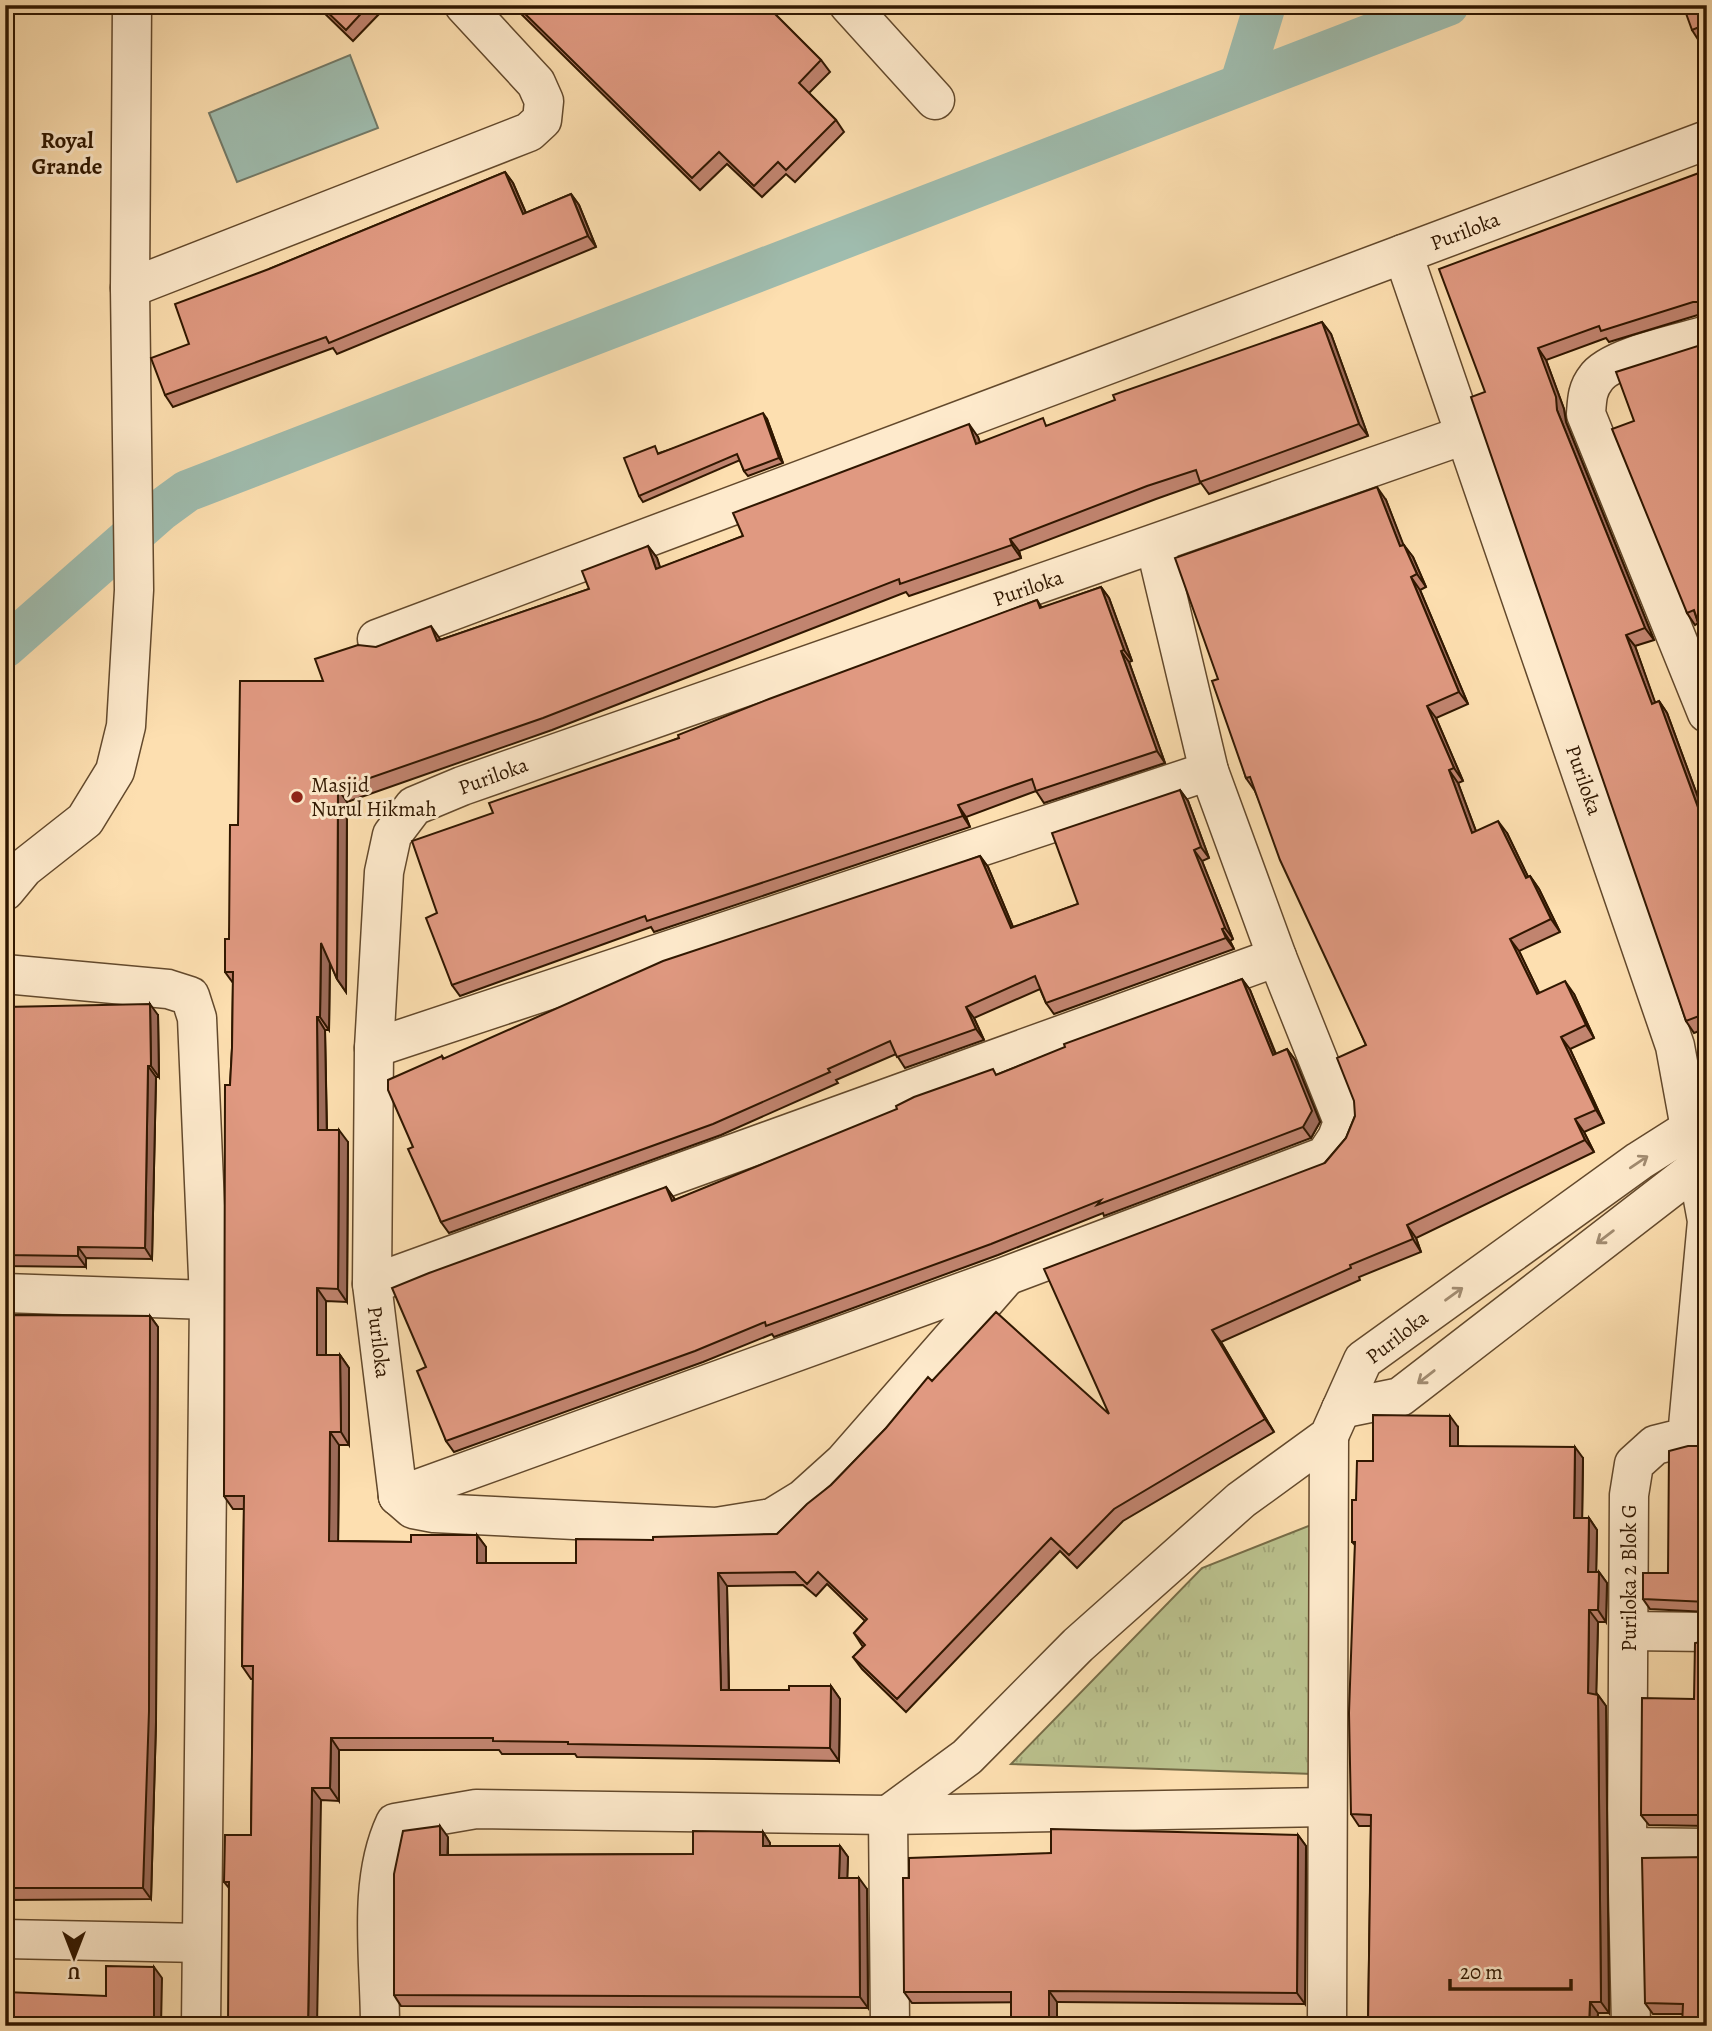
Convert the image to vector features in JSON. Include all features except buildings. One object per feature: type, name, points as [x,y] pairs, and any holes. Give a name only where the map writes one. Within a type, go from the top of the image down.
[{"type":"street","points":[[5,891],[24,868],[85,820],[115,771],[126,726],[134,590],[130,288],[132,5]]},
{"type":"street","points":[[130,288],[529,132],[542,120],[544,101],[537,83],[464,5]]},
{"type":"street","points":[[849,5],[934,100]]},
{"type":"street","name":"Puriloka","points":[[1699,1166],[1675,1046],[1403,254],[1707,140]]},
{"type":"street","points":[[377,639],[1403,254]]},
{"type":"street","points":[[1707,335],[1620,361],[1597,375],[1588,391],[1586,414],[1707,713]]},
{"type":"street","name":"Puriloka","points":[[398,1496],[372,1284],[374,1048],[384,872],[392,835],[414,806],[462,786],[1467,434]]},
{"type":"street","points":[[1006,1276],[844,1462],[803,1499],[772,1518],[716,1527],[434,1513],[413,1509],[398,1496],[1006,1276],[1325,1156],[1337,1138],[1343,1122],[1333,1091],[1277,957],[1209,771],[1155,544]]},
{"type":"street","points":[[374,1048],[1209,771]]},
{"type":"street","points":[[372,1284],[1277,957]]},
{"type":"street","points":[[5,974],[169,989],[190,996],[197,1018],[209,1300],[201,2026]]},
{"type":"street","name":"Puriloka","points":[[1335,1422],[1363,1360],[1639,1161],[1691,1129]]},
{"type":"street","points":[[888,1815],[967,1757],[1078,1645],[1241,1500],[1335,1422],[1400,1397],[1699,1166]]},
{"type":"street","name":"Puriloka 2 Blok G","points":[[1631,2026],[1626,1847],[1629,1495],[1634,1464],[1655,1445],[1697,1437],[1707,1221],[1699,1166]]},
{"type":"street","points":[[5,1293],[209,1300]]},
{"type":"street","points":[[1327,2026],[1327,1807],[1335,1422]]},
{"type":"street","points":[[1629,1632],[1707,1632]]},
{"type":"street","points":[[380,2026],[380,1874],[382,1850],[395,1823],[476,1809],[888,1815],[1327,1807]]},
{"type":"street","points":[[888,1815],[890,2026]]},
{"type":"street","points":[[1626,1847],[1707,1848]]},
{"type":"street","points":[[5,1939],[201,1943]]},
{"type":"green space","points":[[1339,1514],[1342,1775],[1011,1764],[1202,1568]]},
{"type":"shaded area","points":[[350,55],[378,128],[237,182],[209,113]]},
{"type":"waterway","points":[[1241,83],[1265,5]]},
{"type":"waterway","points":[[5,647],[161,510],[187,491],[1448,5]]},
{"type":"place","name":"Masjid Nurul Hikmah","points":[[297,797]]},
{"type":"district","name":"Royal Grande","points":[[67,153]]}]
